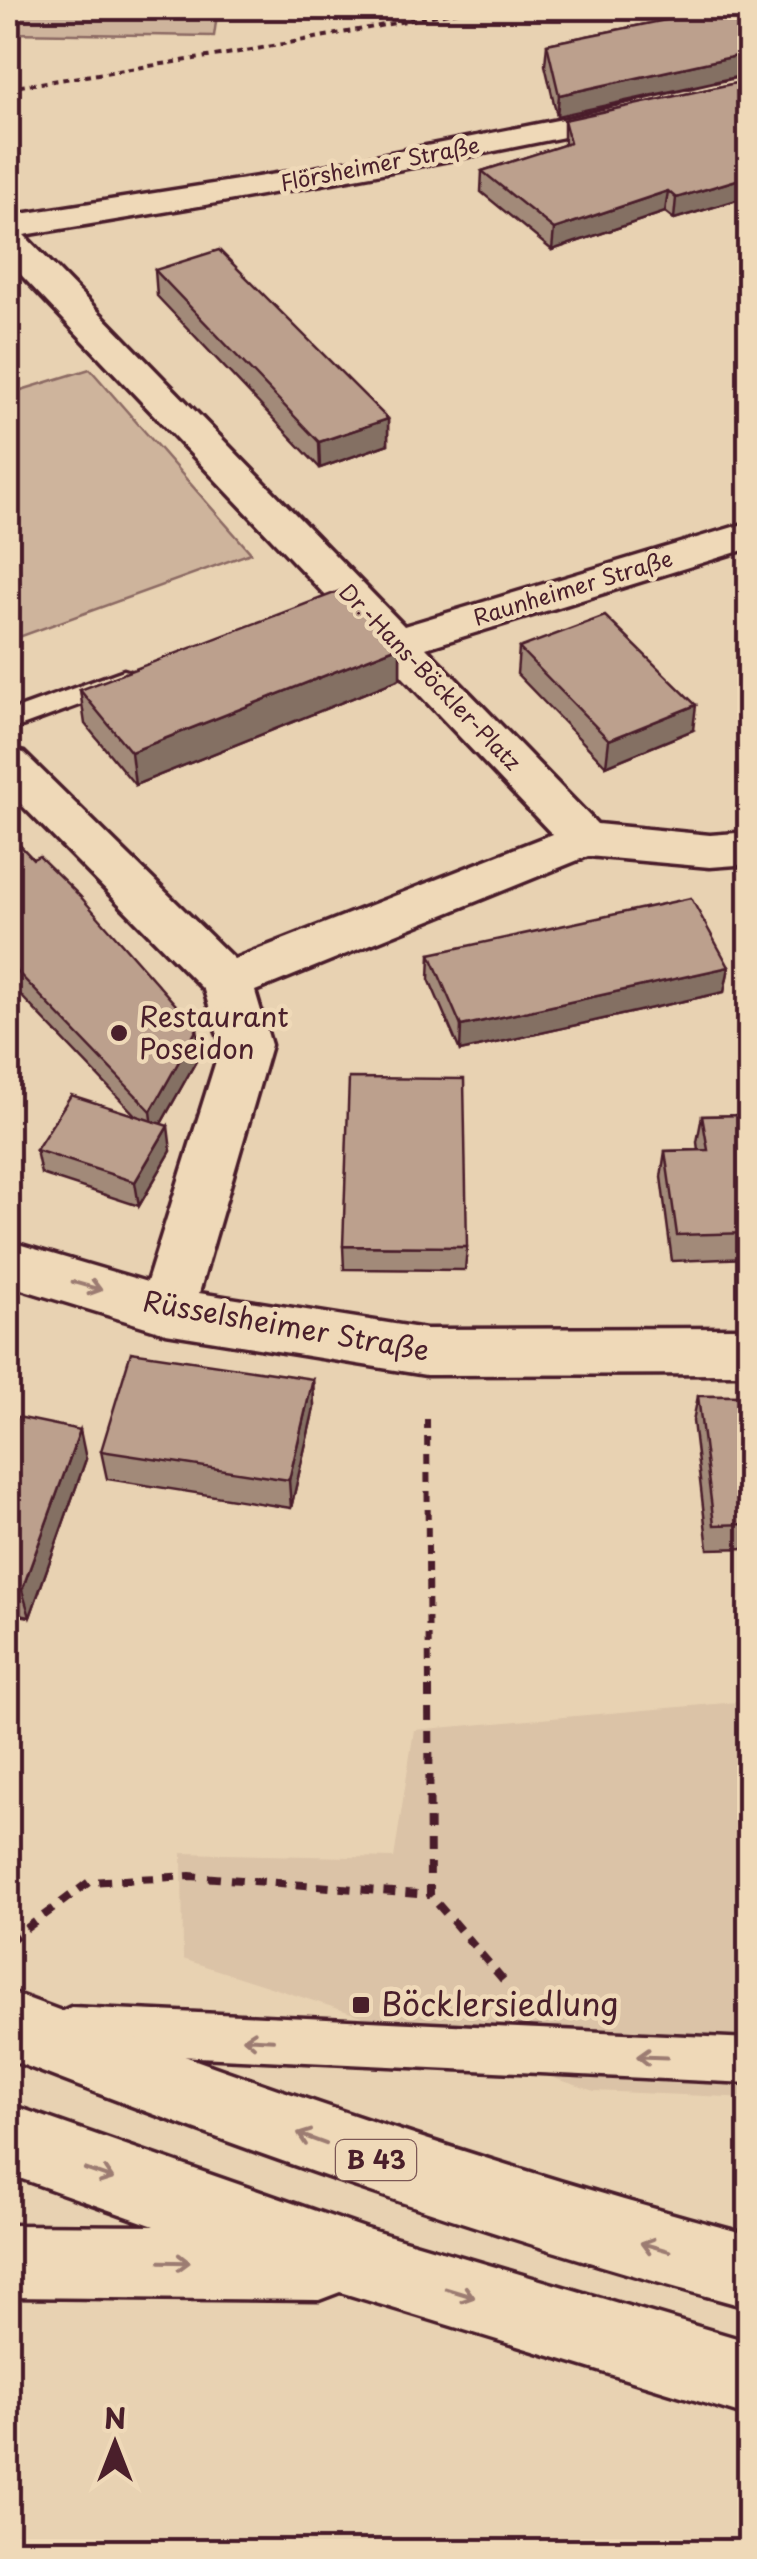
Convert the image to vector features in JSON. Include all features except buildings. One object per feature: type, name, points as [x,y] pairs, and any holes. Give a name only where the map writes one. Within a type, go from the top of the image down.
[{"type":"main road","name":"Flörsheimer Straße","points":[[8,227],[333,175],[574,127],[750,86]]},
{"type":"main road","name":"Dr.-Hans-Böckler-Platz","points":[[8,240],[333,602],[398,643],[584,839]]},
{"type":"main road","name":"Raunheimer Straße","points":[[398,643],[750,534]]},
{"type":"main road","points":[[8,764],[227,982],[246,1045],[166,1310]]},
{"type":"main road","points":[[227,982],[584,839],[710,850],[750,848]]},
{"type":"main road","name":"Rüsselsheimer Straße","points":[[8,1263],[166,1310],[426,1352],[750,1351]]},
{"type":"main road","name":"B 43","points":[[8,2025],[319,2142],[655,2248],[750,2272]]},
{"type":"main road","points":[[8,2139],[367,2264],[750,2380]]},
{"type":"main road","points":[[8,2261],[367,2264]]},
{"type":"lane","points":[[8,722],[152,668]]},
{"type":"lane","points":[[8,2025],[750,2061]]},
{"type":"path","points":[[8,88],[246,51],[475,8]]},
{"type":"path","points":[[8,1942],[88,1882],[190,1876],[430,1895],[426,1352]]},
{"type":"shaded area","points":[[8,8],[218,8],[214,36],[8,33]]},
{"type":"shaded area","points":[[90,369],[251,553],[8,641],[8,394]]},
{"type":"shaded area","points":[[749,1701],[749,2098],[594,2091],[183,1959],[182,1853],[394,1858],[414,1730]]},
{"type":"place","name":"Restaurant Poseidon","points":[[119,1033]]},
{"type":"place","name":"Böcklersiedlung","points":[[361,2005]]}]
